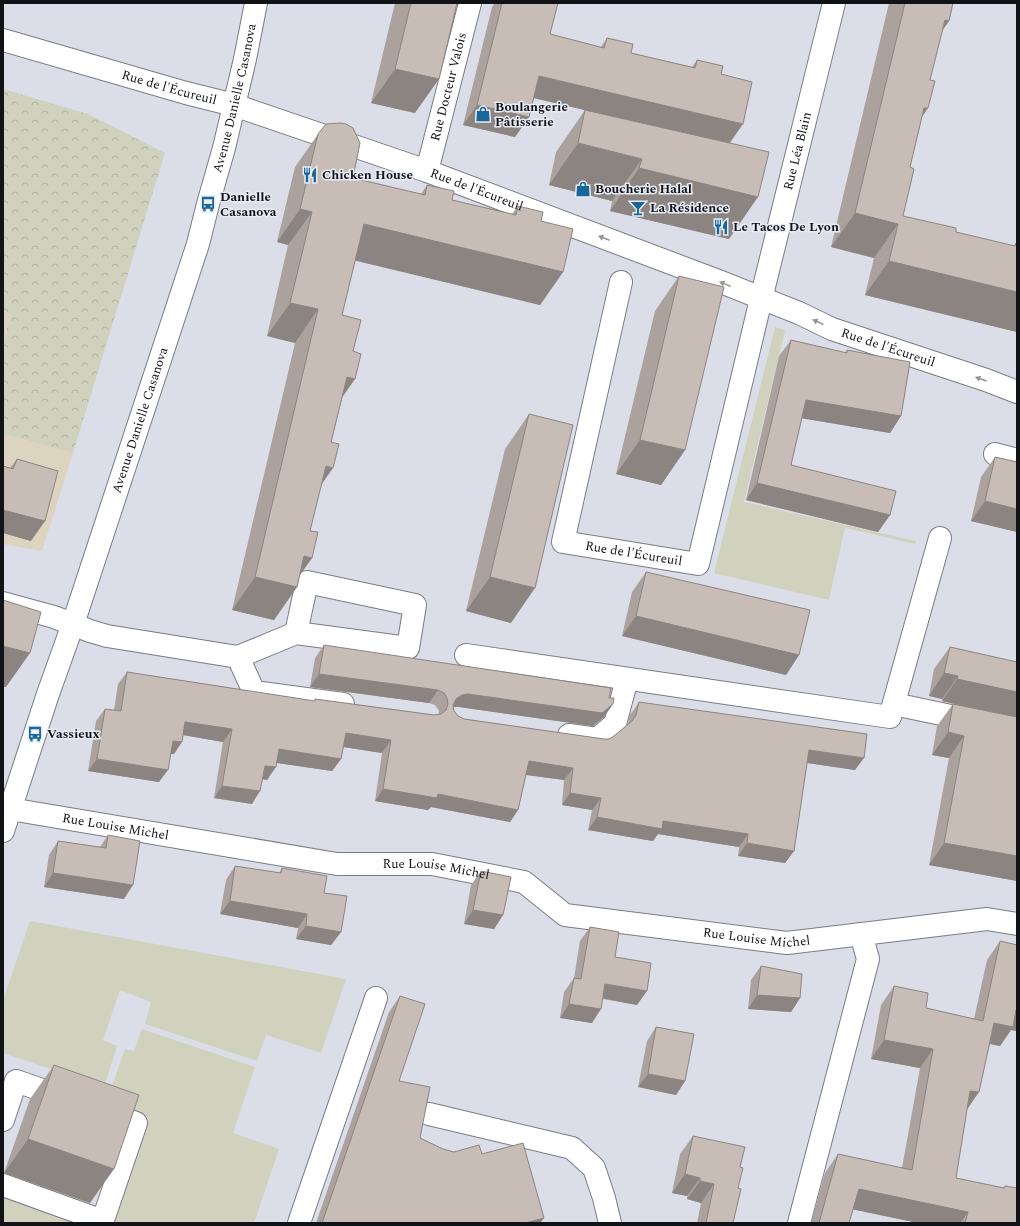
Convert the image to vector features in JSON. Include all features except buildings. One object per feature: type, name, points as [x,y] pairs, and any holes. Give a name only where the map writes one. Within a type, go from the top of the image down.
[{"type":"street","name":"Avenue Danielle Casanova","points":[[3,831],[198,244],[224,148],[245,59],[256,3]]},
{"type":"street","name":"Rue Docteur Valois","points":[[427,171],[470,3]]},
{"type":"street","name":"Rue Léa Blain","points":[[761,298],[834,3]]},
{"type":"street","name":"Rue de l'Écureuil","points":[[3,40],[186,93],[234,105],[427,171],[722,282],[799,313],[832,329],[986,380],[1017,392]]},
{"type":"street","name":"Rue de l'Écureuil","points":[[621,282],[563,542],[698,564],[761,298]]},
{"type":"street","points":[[995,454],[1017,460]]},
{"type":"street","points":[[466,655],[890,717],[940,538]]},
{"type":"street","points":[[3,603],[54,617],[107,636],[238,657],[296,633],[408,648],[415,605],[307,582],[296,633]]},
{"type":"street","points":[[238,657],[254,692],[364,707]]},
{"type":"street","points":[[550,732],[597,739],[615,724],[627,679]]},
{"type":"street","points":[[894,704],[1017,730]]},
{"type":"street","name":"Rue Louise Michel","points":[[10,809],[337,864],[432,864],[524,882],[565,915],[787,943],[987,918],[1017,924]]},
{"type":"street","points":[[798,1223],[868,959],[861,934]]},
{"type":"street","points":[[299,1223],[376,998]]},
{"type":"street","points":[[3,1120],[16,1081],[136,1123],[102,1222],[3,1185]]},
{"type":"street","points":[[429,1114],[572,1148],[594,1168],[604,1198],[610,1223]]},
{"type":"shaded area","points":[[3,311],[11,314],[3,346]]},
{"type":"shaded area","points":[[3,434],[73,453],[42,551],[3,544]]},
{"type":"green space","points":[[3,89],[88,114],[165,153],[73,453],[3,434],[3,346],[11,314],[3,311]]},
{"type":"green space","points":[[775,327],[785,330],[744,502],[916,541],[915,544],[845,528],[829,600],[714,573]]},
{"type":"green space","points":[[30,921],[346,979],[321,1053],[266,1035],[257,1061],[145,1024],[151,1002],[120,990],[103,1040],[117,1046],[104,1087],[3,1053],[3,1000]]},
{"type":"green space","points":[[142,1029],[255,1067],[233,1133],[279,1149],[254,1223],[113,1222],[148,1117],[106,1103],[125,1049],[134,1051]]},
{"type":"green space","points":[[3,1195],[78,1223],[3,1223]]},
{"type":"place","name":"Boulangerie Pâtisserie","points":[[483,114]]},
{"type":"place","name":"Chicken House","points":[[310,175]]},
{"type":"place","name":"Boucherie Halal","points":[[583,189]]},
{"type":"place","name":"Danielle Casanova","points":[[208,204]]},
{"type":"place","name":"La Résidence","points":[[638,208]]},
{"type":"place","name":"Le Tacos De Lyon","points":[[721,227]]},
{"type":"place","name":"Vassieux","points":[[35,734]]}]
